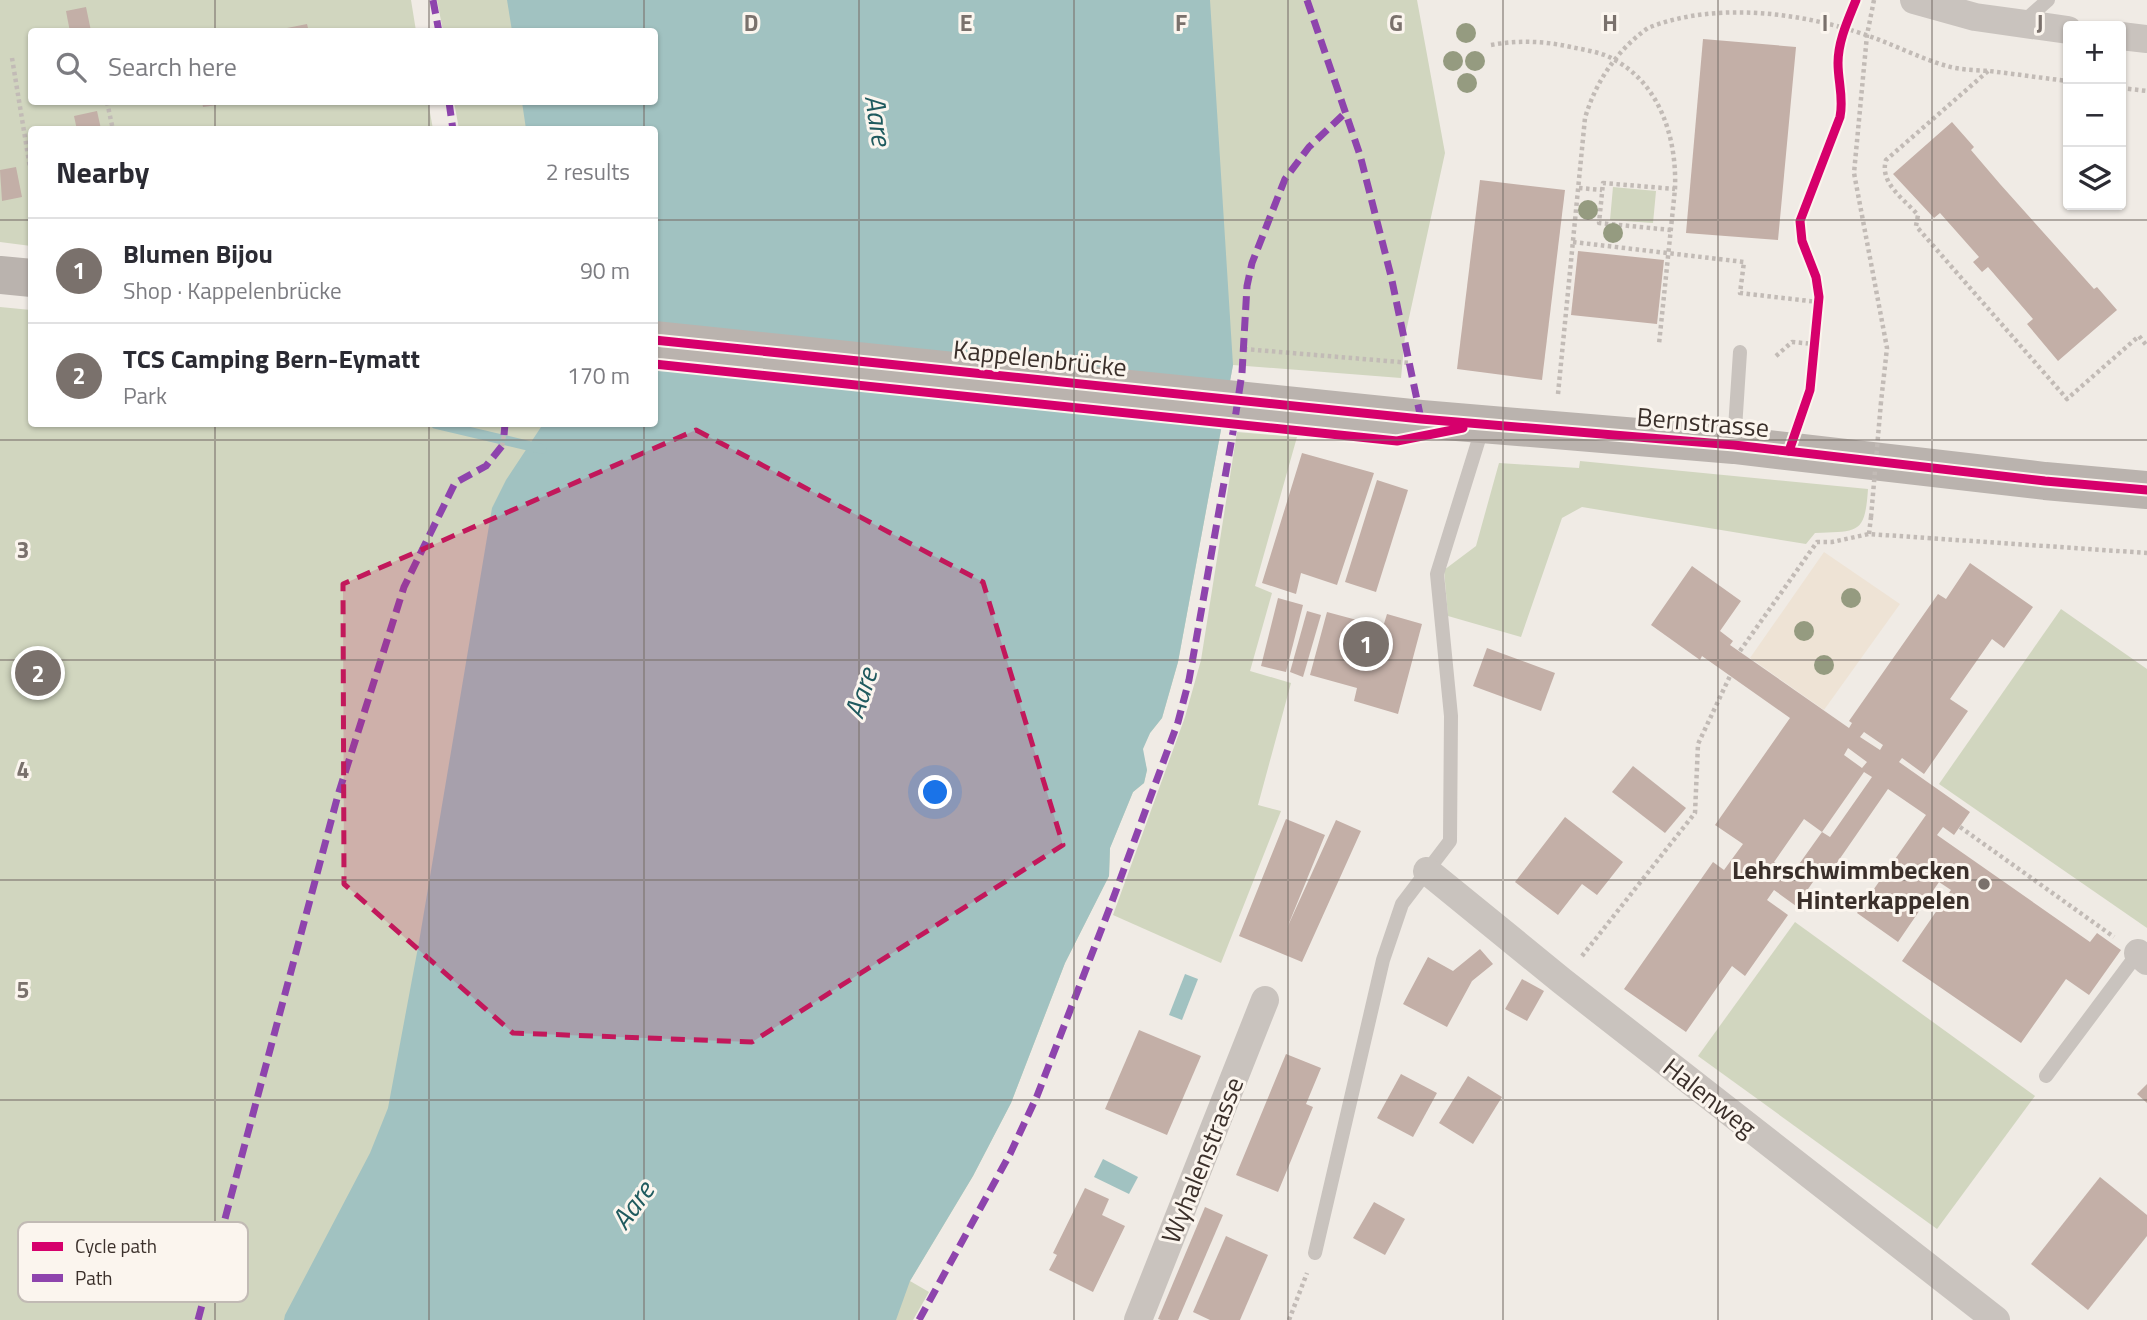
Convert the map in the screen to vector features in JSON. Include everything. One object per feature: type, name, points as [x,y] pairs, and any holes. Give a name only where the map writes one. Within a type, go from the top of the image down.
[{"type":"main road","points":[[0,275],[28,278]]},
{"type":"main road","name":"Kappelenbrücke","points":[[658,340],[1421,419]]},
{"type":"main road","name":"Bernstrasse","points":[[1421,419],[1734,445],[2045,481],[2147,490]]},
{"type":"street","points":[[1914,0],[1975,17],[2063,29]]},
{"type":"street","points":[[2126,37],[2147,39]]},
{"type":"street","name":"Halenweg","points":[[1427,871],[1562,981],[1996,1320]]},
{"type":"street","name":"Wyhalenstrasse","points":[[1138,1320],[1265,1000]]},
{"type":"lane","points":[[2021,24],[2048,0]]},
{"type":"lane","points":[[1734,445],[1740,352]]},
{"type":"lane","points":[[1315,1253],[1383,960],[1402,904],[1450,841],[1451,716],[1437,574],[1483,425]]},
{"type":"lane","points":[[2046,1076],[2142,957]]},
{"type":"path","points":[[1869,534],[1887,348],[1854,173],[1867,35],[1874,0]]},
{"type":"path","points":[[1766,7],[1846,23],[1867,35],[1947,66],[2063,80]]},
{"type":"path","points":[[1554,430],[1567,334],[1585,118],[1595,90],[1614,59],[1645,30],[1670,15],[1685,10]]},
{"type":"path","points":[[1841,40],[1846,23]]},
{"type":"path","points":[[1491,45],[1523,40],[1536,41],[1614,59],[1640,80],[1662,114],[1675,153],[1675,189],[1659,344]]},
{"type":"path","points":[[12,58],[28,156]]},
{"type":"path","points":[[1989,71],[1886,160],[1884,167],[1887,181],[1918,215],[1916,226],[2067,400],[2139,337],[2147,346]]},
{"type":"path","points":[[2126,89],[2147,91]]},
{"type":"path","points":[[108,105],[112,126]]},
{"type":"path","points":[[1671,230],[1599,223],[1602,190],[1603,183],[1675,189]]},
{"type":"path","points":[[1578,188],[1602,190]]},
{"type":"path","points":[[1573,242],[1744,262],[1740,293],[1818,302]]},
{"type":"path","points":[[1817,313],[1818,286]]},
{"type":"path","points":[[1813,356],[1815,334]]},
{"type":"path","points":[[1776,356],[1792,342],[1814,344]]},
{"type":"path","points":[[1244,349],[1411,363]]},
{"type":"path","points":[[502,446],[504,435]]},
{"type":"path","points":[[1740,652],[1817,542],[1832,542],[1869,534],[2147,553]]},
{"type":"path","points":[[1562,981],[1695,813],[1698,744],[1730,676]]},
{"type":"path","points":[[1960,827],[2142,957]]},
{"type":"path","points":[[1289,1320],[1315,1253]]},
{"type":"highlighted area","points":[[696,430],[983,582],[1063,845],[752,1042],[513,1033],[344,884],[343,584]]},
{"type":"green space","points":[[0,0],[411,0],[416,28],[28,28],[28,105],[429,105],[432,126],[28,126],[28,246],[0,242]]},
{"type":"green space","points":[[437,0],[1417,0],[1445,153],[1405,336],[1401,378],[1233,365],[1178,662],[1162,718],[1142,749],[1147,770],[1144,783],[1133,792],[1110,848],[1109,876],[1065,963],[1011,1103],[973,1176],[910,1281],[929,1292],[913,1320],[0,1320],[0,307],[28,310],[28,427],[658,427],[658,126],[458,126],[455,105],[658,105],[658,28],[442,28]]},
{"type":"green space","points":[[1613,187],[1656,191],[1653,223],[1610,220]]},
{"type":"green space","points":[[1237,432],[1297,437],[1255,586],[1272,593],[1250,671],[1291,683],[1258,805],[1281,811],[1221,963],[1113,915],[1185,717],[1201,660]]},
{"type":"green space","points":[[1580,461],[1868,489],[1867,504],[1861,523],[1856,527],[1841,532],[1815,533],[1806,544],[1582,507],[1562,518],[1521,637],[1448,616],[1444,570],[1476,546],[1499,463],[1579,468]]},
{"type":"green space","points":[[2061,609],[2147,669],[2147,928],[1939,784]]},
{"type":"green space","points":[[1795,922],[2035,1096],[1937,1229],[1698,1056]]},
{"type":"shaded area","points":[[1824,552],[1900,604],[1824,710],[1750,658]]},
{"type":"water","name":"Aare","points":[[507,0],[1210,0],[1233,365],[1178,662],[1162,718],[1150,733],[1143,749],[1147,770],[1144,783],[1133,792],[1110,848],[1109,876],[1065,963],[1011,1103],[973,1176],[910,1281],[896,1320],[284,1320],[370,1153],[388,1108],[419,942],[492,508],[506,480],[541,427],[658,427],[658,126],[526,126],[522,105],[658,105],[658,28],[512,28]]},
{"type":"water","points":[[1185,974],[1198,979],[1182,1020],[1169,1015]]},
{"type":"water","points":[[1103,1159],[1138,1177],[1129,1194],[1094,1177]]},
{"type":"building","points":[[86,7],[90,28],[69,28],[66,11]]},
{"type":"building","points":[[307,24],[308,28],[287,28]]},
{"type":"building","points":[[1703,39],[1796,47],[1778,240],[1686,233]]},
{"type":"building","points":[[97,111],[100,126],[76,126],[74,116]]},
{"type":"building","points":[[1952,122],[1974,147],[1971,150],[2000,184],[2094,289],[2097,287],[2117,310],[2058,361],[2027,324],[2033,319],[1988,267],[1982,272],[1973,262],[1979,257],[1940,213],[1934,218],[1893,174]]},
{"type":"building","points":[[16,167],[22,197],[2,201],[0,170]]},
{"type":"building","points":[[1480,180],[1565,190],[1542,380],[1457,369]]},
{"type":"building","points":[[1578,251],[1664,260],[1657,324],[1571,315]]},
{"type":"building","points":[[1302,453],[1374,473],[1337,585],[1301,573],[1296,594],[1262,583]]},
{"type":"building","points":[[1377,480],[1408,490],[1376,592],[1345,582]]},
{"type":"building","points":[[1970,563],[2033,607],[2004,648],[1992,639],[1950,699],[1968,711],[1924,774],[1902,758],[1899,762],[1970,812],[1954,835],[1943,827],[1937,835],[2090,942],[2097,933],[2121,950],[2089,995],[2066,979],[2021,1043],[1902,961],[1951,890],[1939,882],[1898,942],[1857,913],[1926,815],[1888,789],[1832,870],[1825,865],[1796,906],[1774,890],[1767,900],[1788,915],[1745,976],[1732,966],[1686,1032],[1624,989],[1713,862],[1724,870],[1743,844],[1715,825],[1790,718],[1702,656],[1700,660],[1651,625],[1692,566],[1741,601],[1720,631],[1733,641],[1730,645],[1849,728],[1852,723],[1849,721],[1938,594],[1946,599]],"holes":[[[1864,732],[1883,745],[1880,750],[1860,737]],[[1848,748],[1867,762],[1862,768],[1844,755]],[[1864,772],[1872,777],[1830,837],[1822,832]],[[1804,819],[1822,832],[1792,874],[1774,862]]]},
{"type":"building","points":[[1278,598],[1303,605],[1286,672],[1261,666]]},
{"type":"building","points":[[1307,611],[1321,615],[1303,677],[1290,672]]},
{"type":"building","points":[[1327,612],[1383,627],[1387,614],[1422,624],[1398,714],[1354,701],[1357,688],[1310,675]]},
{"type":"building","points":[[1487,648],[1555,673],[1541,711],[1473,686]]},
{"type":"building","points":[[1633,766],[1686,808],[1665,833],[1612,792]]},
{"type":"building","points":[[1565,817],[1623,862],[1597,895],[1582,884],[1558,915],[1515,882]]},
{"type":"building","points":[[1286,819],[1325,835],[1287,928],[1336,820],[1361,831],[1302,962],[1239,936]]},
{"type":"building","points":[[1480,949],[1493,964],[1472,981],[1447,1027],[1403,1004],[1428,957],[1453,971]]},
{"type":"building","points":[[1522,979],[1544,991],[1527,1021],[1505,1009]]},
{"type":"building","points":[[1139,1030],[1201,1056],[1167,1135],[1105,1109]]},
{"type":"building","points":[[1286,1054],[1321,1068],[1306,1104],[1313,1107],[1278,1192],[1236,1175]]},
{"type":"building","points":[[1401,1074],[1437,1093],[1413,1137],[1377,1118]]},
{"type":"building","points":[[1468,1076],[1502,1097],[1473,1144],[1439,1123]]},
{"type":"building","points":[[2147,1084],[2147,1103],[2137,1094]]},
{"type":"building","points":[[2100,1177],[2147,1215],[2147,1236],[2088,1310],[2031,1264]]},
{"type":"building","points":[[1085,1188],[1109,1199],[1102,1215],[1125,1226],[1093,1292],[1049,1270],[1057,1255],[1053,1253]]},
{"type":"building","points":[[1374,1202],[1405,1219],[1385,1255],[1353,1238]]},
{"type":"building","points":[[1205,1207],[1223,1215],[1178,1320],[1158,1319]]},
{"type":"building","points":[[1226,1236],[1268,1255],[1240,1320],[1210,1320],[1193,1312]]},
{"type":"waterway","points":[[449,427],[542,449]]},
{"type":"marked path","points":[[433,0],[438,28]]},
{"type":"marked path","points":[[1307,0],[1360,155],[1391,276],[1421,419]]},
{"type":"marked path","points":[[449,105],[452,126]]},
{"type":"marked path","points":[[919,1320],[1010,1154],[1037,1096],[1178,722],[1189,680],[1233,432],[1242,373],[1247,286],[1252,263],[1285,179],[1309,147],[1344,114]]},
{"type":"marked path","points":[[504,435],[505,427]]},
{"type":"marked path","points":[[224,1222],[338,795],[404,587],[455,483],[486,466],[502,446]]},
{"type":"marked path","points":[[198,1320],[203,1302]]},
{"type":"cycle path","points":[[1789,451],[1810,390],[1819,297],[1816,277],[1802,241],[1800,221],[1840,117],[1838,55],[1856,0]]},
{"type":"cycle path","points":[[658,340],[1421,419],[1734,445],[2045,481],[2147,490]]},
{"type":"cycle path","points":[[658,364],[1397,441],[1463,428]]},
{"type":"place","name":"Blumen Bijou","points":[[1366,644]]},
{"type":"place","name":"TCS Camping Bern-Eymatt","points":[[38,673]]},
{"type":"place","name":"Lehrschwimmbecken Hinterkappelen","points":[[1984,884]]}]
